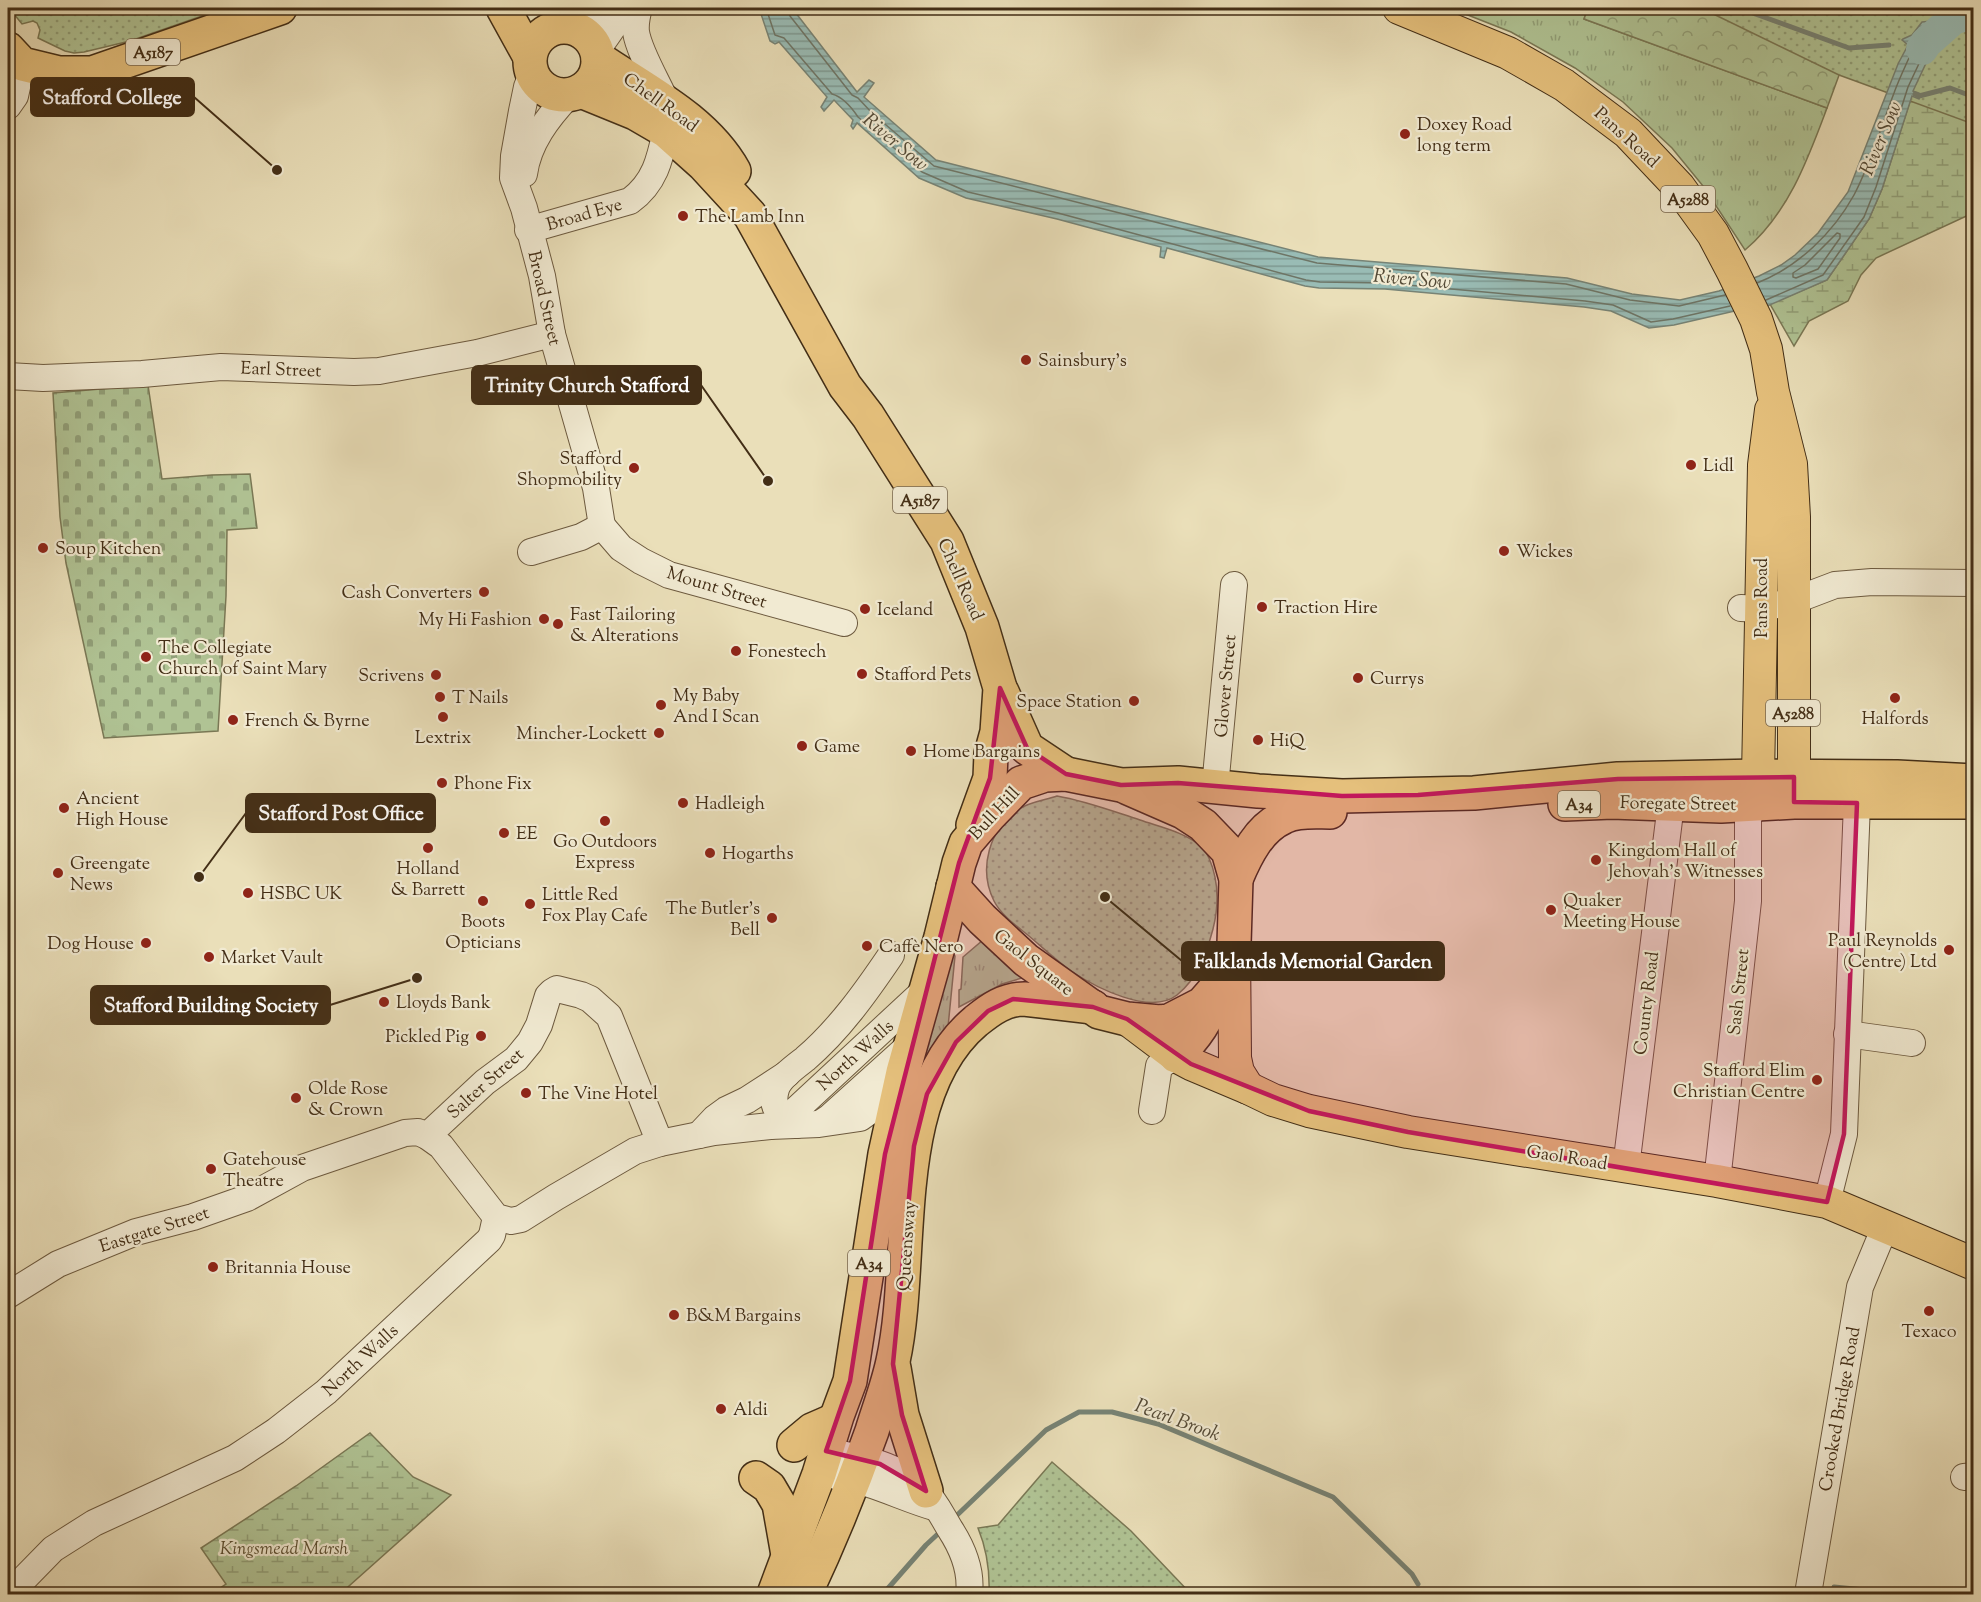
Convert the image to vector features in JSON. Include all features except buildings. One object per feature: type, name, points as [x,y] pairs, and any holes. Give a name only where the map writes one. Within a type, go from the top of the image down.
[{"type":"highway","name":"A5187","points":[[15,56],[59,73],[92,73],[280,8]]},
{"type":"highway","points":[[503,8],[543,88],[558,95],[575,93],[589,85],[598,67],[598,54],[593,41],[577,28],[558,27],[532,15],[525,8]]},
{"type":"highway","points":[[531,66],[532,47],[540,36],[558,27]]},
{"type":"highway","name":"Chell Road","points":[[598,54],[667,117]]},
{"type":"highway","name":"Chell Road","points":[[575,93],[635,113],[667,117],[698,128],[729,163],[740,183],[750,215],[845,386],[868,416],[947,541],[982,627],[1000,688],[997,732],[991,754],[990,778],[966,843]]},
{"type":"highway","name":"A5187","points":[[1000,688],[1027,748],[1066,774]]},
{"type":"highway","points":[[1066,774],[1121,785],[1183,812],[1203,825],[1228,851],[1236,879],[1234,944],[1208,1018],[1190,1043],[1176,1056]]},
{"type":"highway","name":"Bull Hill","points":[[953,887],[966,843],[1021,783],[1045,775],[1066,774]]},
{"type":"highway","name":"Foregate Street","points":[[1215,787],[1342,796],[1474,793],[1618,779],[1755,790],[1974,780]]},
{"type":"highway","name":"A34","points":[[1121,785],[1178,783],[1215,787]]},
{"type":"highway","name":"Foregate Street","points":[[1794,789],[1857,804],[1974,802]]},
{"type":"highway","name":"Foregate Street","points":[[1236,879],[1245,858],[1263,833],[1284,816],[1304,812],[1474,809],[1612,802],[1721,806],[1755,790]]},
{"type":"highway","name":"Queensway","points":[[774,1594],[850,1382],[885,1154],[907,1058],[953,887]]},
{"type":"highway","name":"Gaol Square","points":[[953,887],[982,919],[1026,960],[1099,1012],[1145,1022],[1169,1021],[1202,1004],[1219,986]]},
{"type":"highway","name":"Queensway","points":[[804,1594],[825,1552],[858,1468],[893,1364],[900,1328],[906,1216],[914,1146],[927,1094],[938,1071],[964,1032],[988,1011],[1013,999],[1034,999],[1093,1007]]},
{"type":"highway","points":[[893,1364],[902,1415],[932,1500]]},
{"type":"highway","points":[[794,1445],[812,1430],[835,1420]]},
{"type":"highway","points":[[756,1478],[769,1487],[779,1504],[788,1557]]},
{"type":"main road","name":"Pans Road","points":[[1399,8],[1508,53],[1564,85],[1628,134],[1679,186],[1713,234],[1732,270],[1756,318],[1766,349],[1773,392],[1791,464],[1794,517],[1794,789]]},
{"type":"main road","name":"Pans Road","points":[[1755,790],[1762,632],[1751,608],[1773,392]]},
{"type":"main road","points":[[1234,944],[1235,1058],[1238,1072],[1248,1088]]},
{"type":"main road","name":"Gaol Road","points":[[1127,1019],[1176,1056],[1191,1064],[1273,1100],[1308,1111],[1408,1132],[1717,1181],[1827,1202],[1974,1264]]},
{"type":"street","points":[[558,27],[588,18],[602,8]]},
{"type":"street","points":[[598,54],[620,17],[630,8]]},
{"type":"street","points":[[639,8],[636,17],[636,32],[667,117]]},
{"type":"street","points":[[8,106],[15,96],[15,56]]},
{"type":"street","name":"Broad Street","points":[[531,66],[514,156],[513,178],[542,276],[552,334],[596,488],[602,526]]},
{"type":"street","name":"Broad Street","points":[[526,219],[522,184],[525,166],[532,147],[554,111],[575,93]]},
{"type":"street","name":"Broad Eye","points":[[526,219],[630,201],[640,194],[656,171],[661,156],[667,117]]},
{"type":"street","name":"Earl Street","points":[[8,376],[43,378],[221,367],[379,371],[477,353],[552,334]]},
{"type":"street","points":[[531,552],[581,537],[602,526]]},
{"type":"street","name":"Mount Street","points":[[602,526],[621,548],[641,561],[669,574],[844,623]]},
{"type":"street","points":[[1751,608],[1793,601],[1835,585],[1872,582],[1974,583]]},
{"type":"street","name":"Glover Street","points":[[1215,787],[1234,585]]},
{"type":"street","name":"Sash Street","points":[[1717,1181],[1748,901],[1748,820],[1755,790]]},
{"type":"street","name":"County Road","points":[[1626,1167],[1671,804]]},
{"type":"street","points":[[1827,1202],[1844,1134],[1857,804]]},
{"type":"street","name":"North Walls","points":[[891,955],[876,987],[776,1087],[774,1103],[777,1112],[792,1124],[925,990]]},
{"type":"street","name":"Salter Street","points":[[427,1136],[485,1082],[516,1059],[530,1042],[539,1025],[548,996],[557,989],[590,999],[609,1016],[660,1143]]},
{"type":"street","points":[[1847,1034],[1912,1043]]},
{"type":"street","points":[[1152,1111],[1160,1066],[1176,1056]]},
{"type":"street","points":[[427,1136],[441,1146],[496,1217],[504,1220],[521,1219],[634,1151],[660,1143],[699,1135],[860,1118],[881,1103],[907,1058]]},
{"type":"street","name":"North Walls","points":[[699,1135],[726,1110],[747,1100],[788,1074]]},
{"type":"street","name":"Eastgate Street","points":[[8,1295],[58,1263],[136,1232],[193,1217],[247,1198],[302,1168],[405,1132],[418,1132],[427,1136]]},
{"type":"street","name":"North Walls","points":[[9,1594],[54,1548],[94,1523],[235,1458],[276,1431],[326,1392],[489,1240],[496,1217]]},
{"type":"street","name":"Crooked Bridge Road","points":[[1808,1594],[1860,1287],[1885,1227]]},
{"type":"street","points":[[822,1463],[904,1475],[932,1500],[960,1544],[967,1565],[969,1594]]},
{"type":"highlighted area","points":[[1000,688],[1027,748],[1066,774],[1121,785],[1178,783],[1342,796],[1418,795],[1618,779],[1794,777],[1794,802],[1857,803],[1844,1134],[1827,1202],[1408,1132],[1309,1111],[1191,1064],[1127,1019],[1093,1007],[1013,999],[988,1011],[956,1042],[927,1094],[914,1146],[893,1364],[902,1415],[926,1491],[880,1464],[826,1451],[850,1381],[885,1154],[959,863],[990,778]]},
{"type":"green space","points":[[9,8],[225,8],[130,41],[74,53],[38,38],[40,30],[37,23],[33,21],[22,24]]},
{"type":"green space","points":[[1450,8],[1588,8],[1584,19],[1827,108],[1804,166],[1785,203],[1760,236],[1745,250],[1703,186],[1672,148],[1623,102],[1575,68],[1511,32]]},
{"type":"green space","points":[[1588,8],[1817,8],[1849,48],[1827,108],[1584,19]]},
{"type":"green space","points":[[1701,8],[1973,8],[1973,124],[1839,75]]},
{"type":"green space","points":[[1912,95],[1973,97],[1973,213],[1876,258],[1861,275],[1848,301],[1809,321],[1794,346],[1770,304],[1827,280],[1869,219],[1882,189]]},
{"type":"green space","points":[[148,385],[162,479],[250,474],[257,528],[227,530],[226,596],[218,731],[104,738],[66,563],[60,517],[53,393]]},
{"type":"green space","points":[[1057,796],[1089,803],[1172,830],[1188,837],[1205,851],[1216,884],[1215,920],[1196,974],[1177,995],[1166,1001],[1152,1002],[1138,1001],[1108,991],[1060,963],[997,906],[989,889],[987,863],[989,850],[1000,827],[1019,809]]},
{"type":"green space","points":[[983,940],[1023,974],[1022,978],[1002,984],[959,1007],[963,957]]},
{"type":"green space","points":[[951,952],[955,956],[948,1027],[940,1038],[905,1107]]},
{"type":"green space","name":"Kingsmead Marsh","points":[[370,1433],[413,1477],[451,1495],[340,1594],[211,1594],[226,1584],[201,1548],[296,1486]]},
{"type":"green space","points":[[1052,1462],[1131,1531],[1191,1594],[989,1594],[987,1561],[978,1528],[998,1525]]},
{"type":"water","points":[[759,8],[792,8],[857,92],[869,80],[874,83],[864,97],[936,160],[1318,257],[1567,278],[1632,294],[1680,300],[1719,291],[1759,276],[1795,255],[1818,233],[1848,192],[1898,64],[1908,45],[1902,40],[1912,35],[1922,22],[1953,19],[1946,43],[1928,59],[1913,91],[1921,94],[1919,99],[1912,96],[1882,189],[1869,219],[1827,280],[1765,307],[1649,328],[1611,311],[1584,307],[1385,289],[1305,286],[1167,248],[1164,258],[1160,257],[1161,247],[1057,219],[966,198],[919,178],[857,123],[853,129],[851,126],[853,120],[834,100],[824,111],[821,107],[827,97],[779,42],[775,44],[770,41]]},
{"type":"waterway","points":[[1739,8],[1849,48],[1889,45]]},
{"type":"waterway","name":"River Sow","points":[[1922,49],[1953,19],[1974,12]]},
{"type":"waterway","points":[[1915,94],[1919,96],[1950,88],[1974,97]]},
{"type":"waterway","name":"Pearl Brook","points":[[952,1520],[1046,1430],[1079,1412],[1112,1412],[1158,1424],[1333,1497],[1412,1574],[1418,1584]]},
{"type":"waterway","name":"Pearl Brook","points":[[883,1594],[941,1531]]},
{"type":"waterway","points":[[1834,1587],[1906,1594]]},
{"type":"place","name":"Doxey Road long term","points":[[1405,134]]},
{"type":"place","name":"Stafford College","points":[[277,170]]},
{"type":"place","name":"The Lamb Inn","points":[[683,216]]},
{"type":"place","name":"Sainsbury's","points":[[1026,360]]},
{"type":"place","name":"Lidl","points":[[1691,465]]},
{"type":"place","name":"Stafford Shopmobility","points":[[634,468]]},
{"type":"place","name":"Trinity Church Stafford","points":[[768,481]]},
{"type":"place","name":"Soup Kitchen","points":[[43,548]]},
{"type":"place","name":"Wickes","points":[[1504,551]]},
{"type":"place","name":"Cash Converters","points":[[484,592]]},
{"type":"place","name":"Traction Hire","points":[[1262,607]]},
{"type":"place","name":"Iceland","points":[[865,609]]},
{"type":"place","name":"My Hi Fashion","points":[[544,619]]},
{"type":"place","name":"Fast Tailoring & Alterations","points":[[558,624]]},
{"type":"place","name":"Fonestech","points":[[736,651]]},
{"type":"place","name":"The Collegiate Church of Saint Mary","points":[[146,657]]},
{"type":"place","name":"Stafford Pets","points":[[862,674]]},
{"type":"place","name":"Scrivens","points":[[436,675]]},
{"type":"place","name":"Currys","points":[[1358,678]]},
{"type":"place","name":"T Nails","points":[[440,697]]},
{"type":"place","name":"Halfords","points":[[1895,698]]},
{"type":"place","name":"Space Station","points":[[1134,701]]},
{"type":"place","name":"My Baby And I Scan","points":[[661,705]]},
{"type":"place","name":"Lextrix","points":[[443,717]]},
{"type":"place","name":"French & Byrne","points":[[233,720]]},
{"type":"place","name":"Mincher-Lockett","points":[[659,733]]},
{"type":"place","name":"HiQ","points":[[1258,740]]},
{"type":"place","name":"Game","points":[[802,746]]},
{"type":"place","name":"Home Bargains","points":[[911,751]]},
{"type":"place","name":"Phone Fix","points":[[442,783]]},
{"type":"place","name":"Hadleigh","points":[[683,803]]},
{"type":"place","name":"Ancient High House","points":[[64,808]]},
{"type":"place","name":"Go Outdoors Express","points":[[605,821]]},
{"type":"place","name":"EE","points":[[504,833]]},
{"type":"place","name":"Holland & Barrett","points":[[428,848]]},
{"type":"place","name":"Hogarths","points":[[710,853]]},
{"type":"place","name":"Kingdom Hall of Jehovah's Witnesses","points":[[1596,860]]},
{"type":"place","name":"Greengate News","points":[[58,873]]},
{"type":"place","name":"Stafford Post Office","points":[[199,877]]},
{"type":"place","name":"HSBC UK","points":[[248,893]]},
{"type":"place","name":"Falklands Memorial Garden","points":[[1105,897]]},
{"type":"place","name":"Boots Opticians","points":[[483,901]]},
{"type":"place","name":"Little Red Fox Play Cafe","points":[[530,904]]},
{"type":"place","name":"Quaker Meeting House","points":[[1551,910]]},
{"type":"place","name":"The Butler's Bell","points":[[772,918]]},
{"type":"place","name":"Dog House","points":[[146,943]]},
{"type":"place","name":"Caffè Nero","points":[[867,946]]},
{"type":"place","name":"Paul Reynolds (Centre) Ltd","points":[[1949,950]]},
{"type":"place","name":"Market Vault","points":[[209,957]]},
{"type":"place","name":"Stafford Building Society","points":[[417,978]]},
{"type":"place","name":"Lloyds Bank","points":[[384,1002]]},
{"type":"place","name":"Pickled Pig","points":[[481,1036]]},
{"type":"place","name":"Stafford Elim Christian Centre","points":[[1817,1080]]},
{"type":"place","name":"The Vine Hotel","points":[[526,1093]]},
{"type":"place","name":"Olde Rose & Crown","points":[[296,1098]]},
{"type":"place","name":"Gatehouse Theatre","points":[[211,1169]]},
{"type":"place","name":"Britannia House","points":[[213,1267]]},
{"type":"place","name":"Texaco","points":[[1929,1311]]},
{"type":"place","name":"B&M Bargains","points":[[674,1315]]},
{"type":"place","name":"Aldi","points":[[721,1409]]}]
